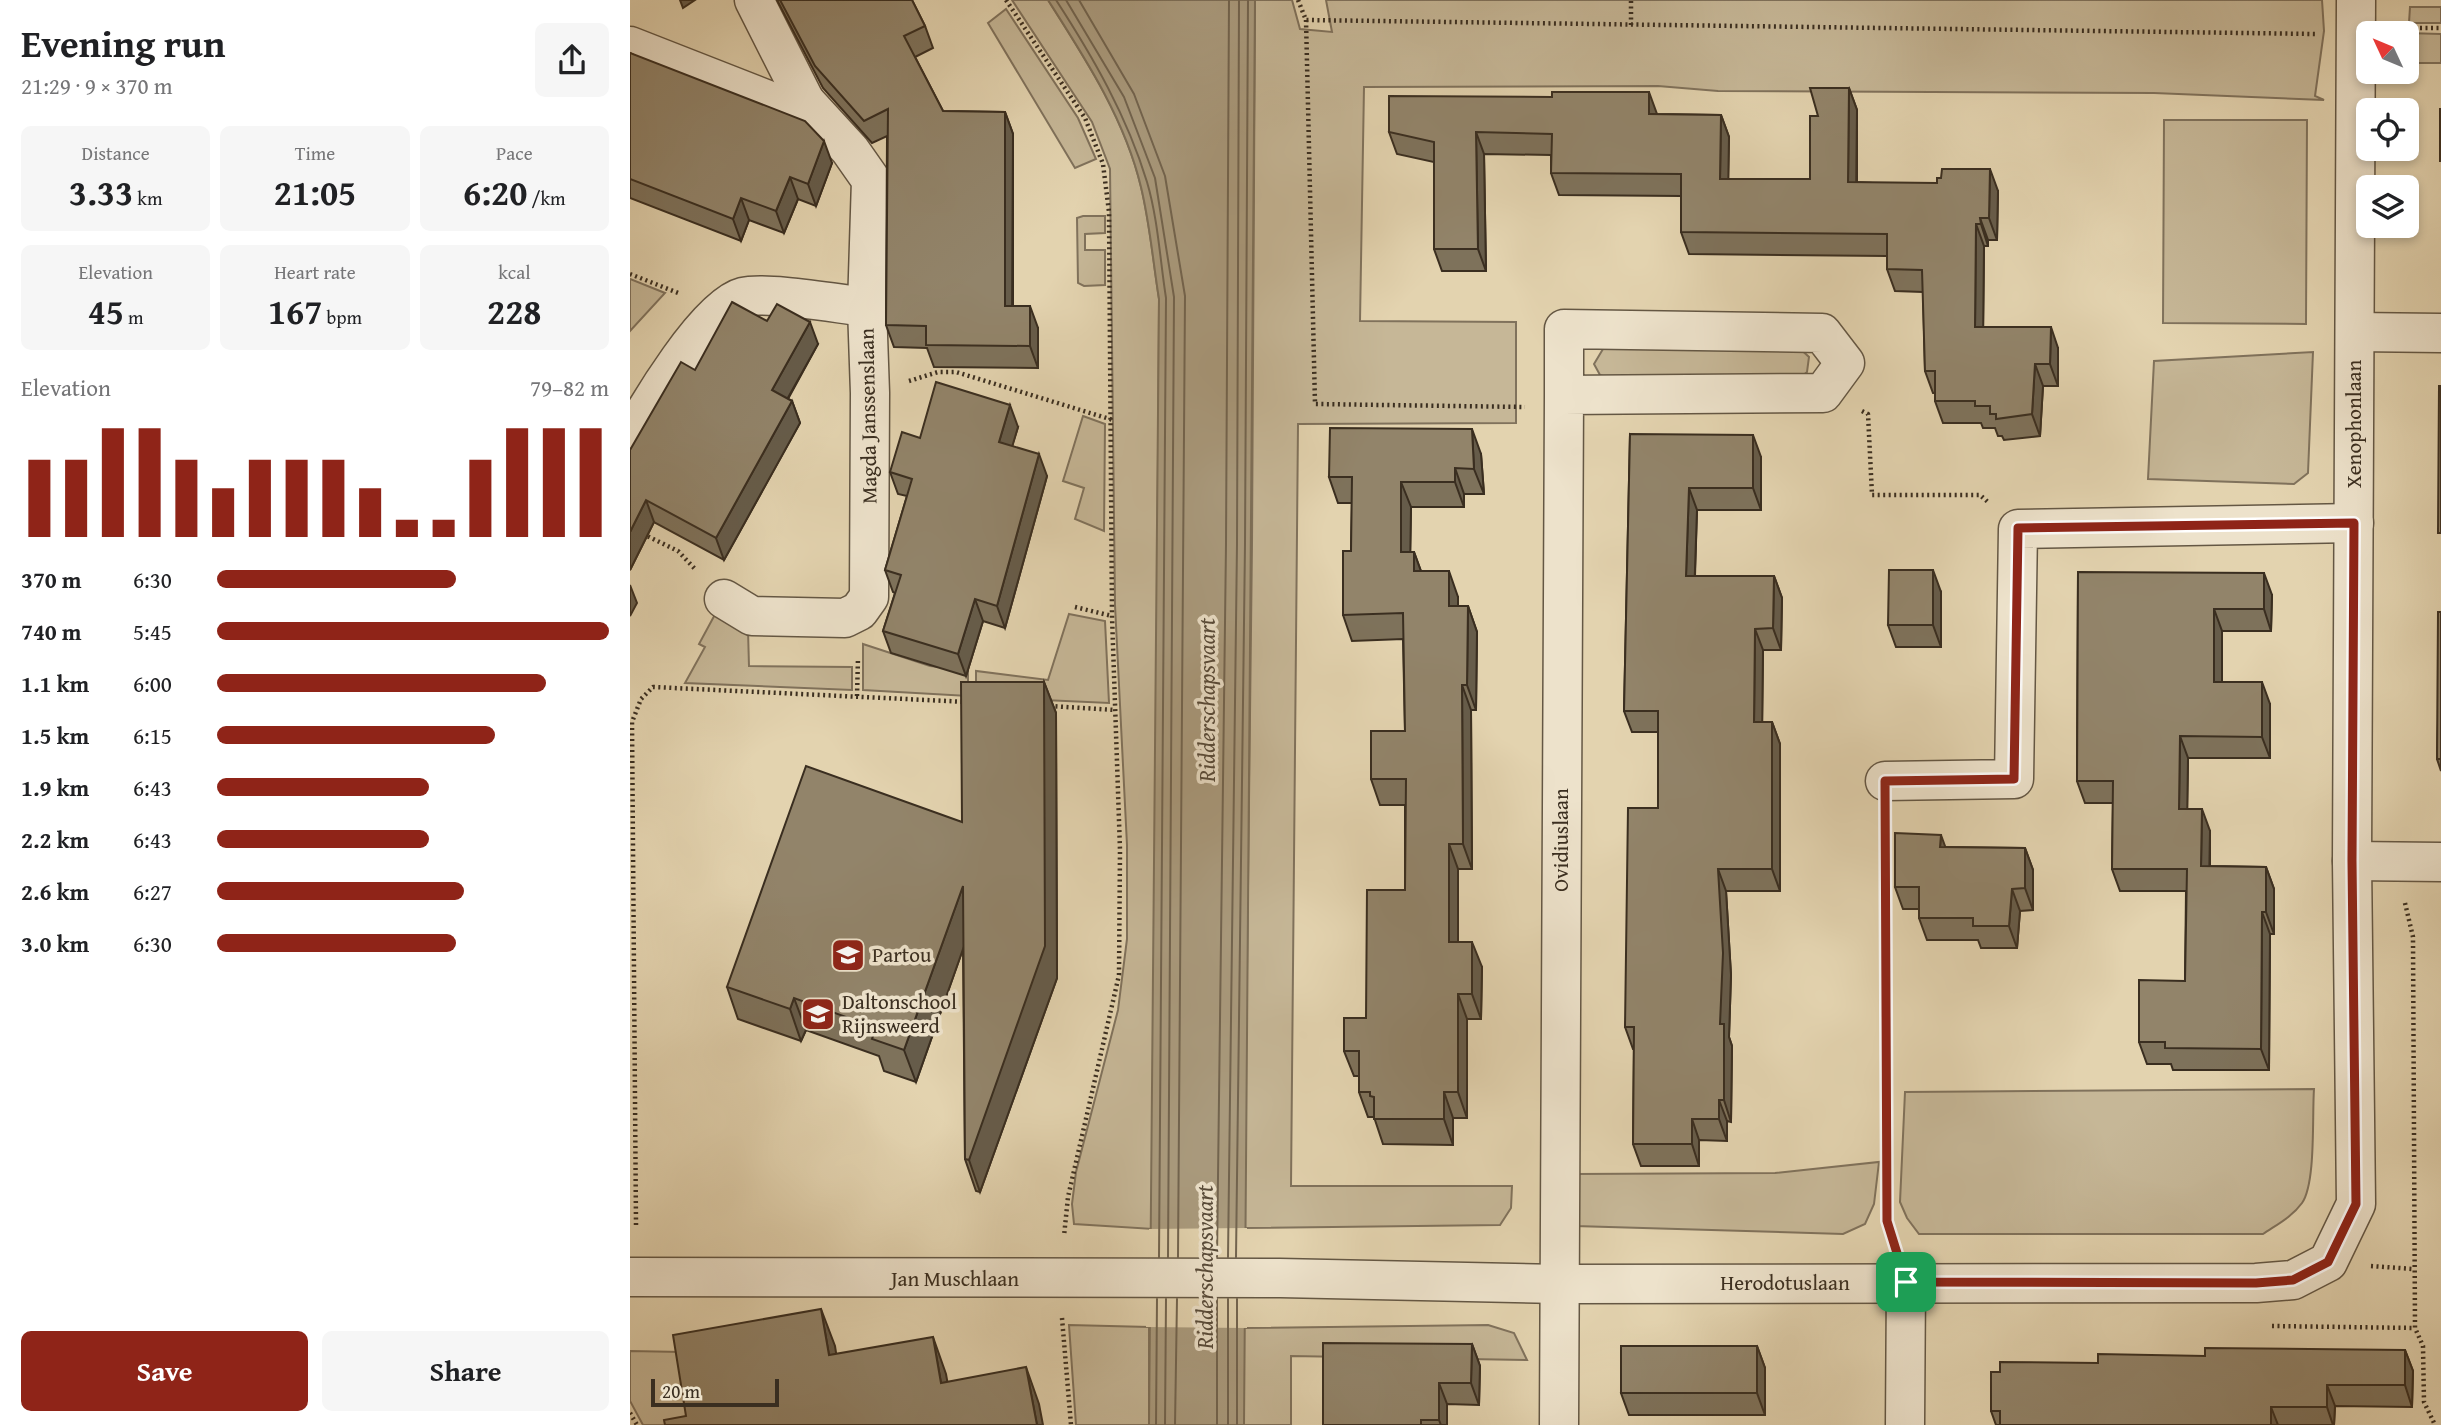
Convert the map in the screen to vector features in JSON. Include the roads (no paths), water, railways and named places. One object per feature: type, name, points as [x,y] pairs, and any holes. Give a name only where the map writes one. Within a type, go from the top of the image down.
[{"type":"street","name":"Magda Janssenslaan","points":[[724,599],[752,616],[845,618],[859,611],[869,597],[870,393],[867,307],[871,180],[850,150],[805,100],[754,0]]},
{"type":"street","name":"Xenophonlaan","points":[[2328,1262],[2356,1204],[2352,861],[2357,17]]},
{"type":"street","points":[[630,46],[778,104],[805,100]]},
{"type":"street","points":[[630,439],[656,390],[684,352],[733,302],[744,297],[770,297],[867,307]]},
{"type":"street","name":"Ovidiuslaan","points":[[1547,401],[1823,393],[1845,363],[1822,333],[1564,329],[1547,401],[1559,1425]]},
{"type":"street","points":[[2355,332],[2441,333]]},
{"type":"street","points":[[1885,781],[2014,779],[2018,528],[2354,523]]},
{"type":"street","points":[[2352,861],[2441,862]]},
{"type":"street","name":"Herodotuslaan","points":[[1280,1278],[1559,1284],[2256,1283],[2293,1280],[2328,1262]]},
{"type":"street","name":"Jan Muschlaan","points":[[630,1277],[1061,1280],[1280,1278]]},
{"type":"street","points":[[1905,1425],[1906,1282]]},
{"type":"water","name":"Ridderschapsvaart","points":[[1048,0],[1255,0],[1244,1425],[1149,1425],[1159,299],[1144,201],[1125,137],[1102,90]]},
{"type":"place","name":"Partou","points":[[848,955]]},
{"type":"place","name":"Daltonschool Rijnsweerd","points":[[818,1014]]}]
